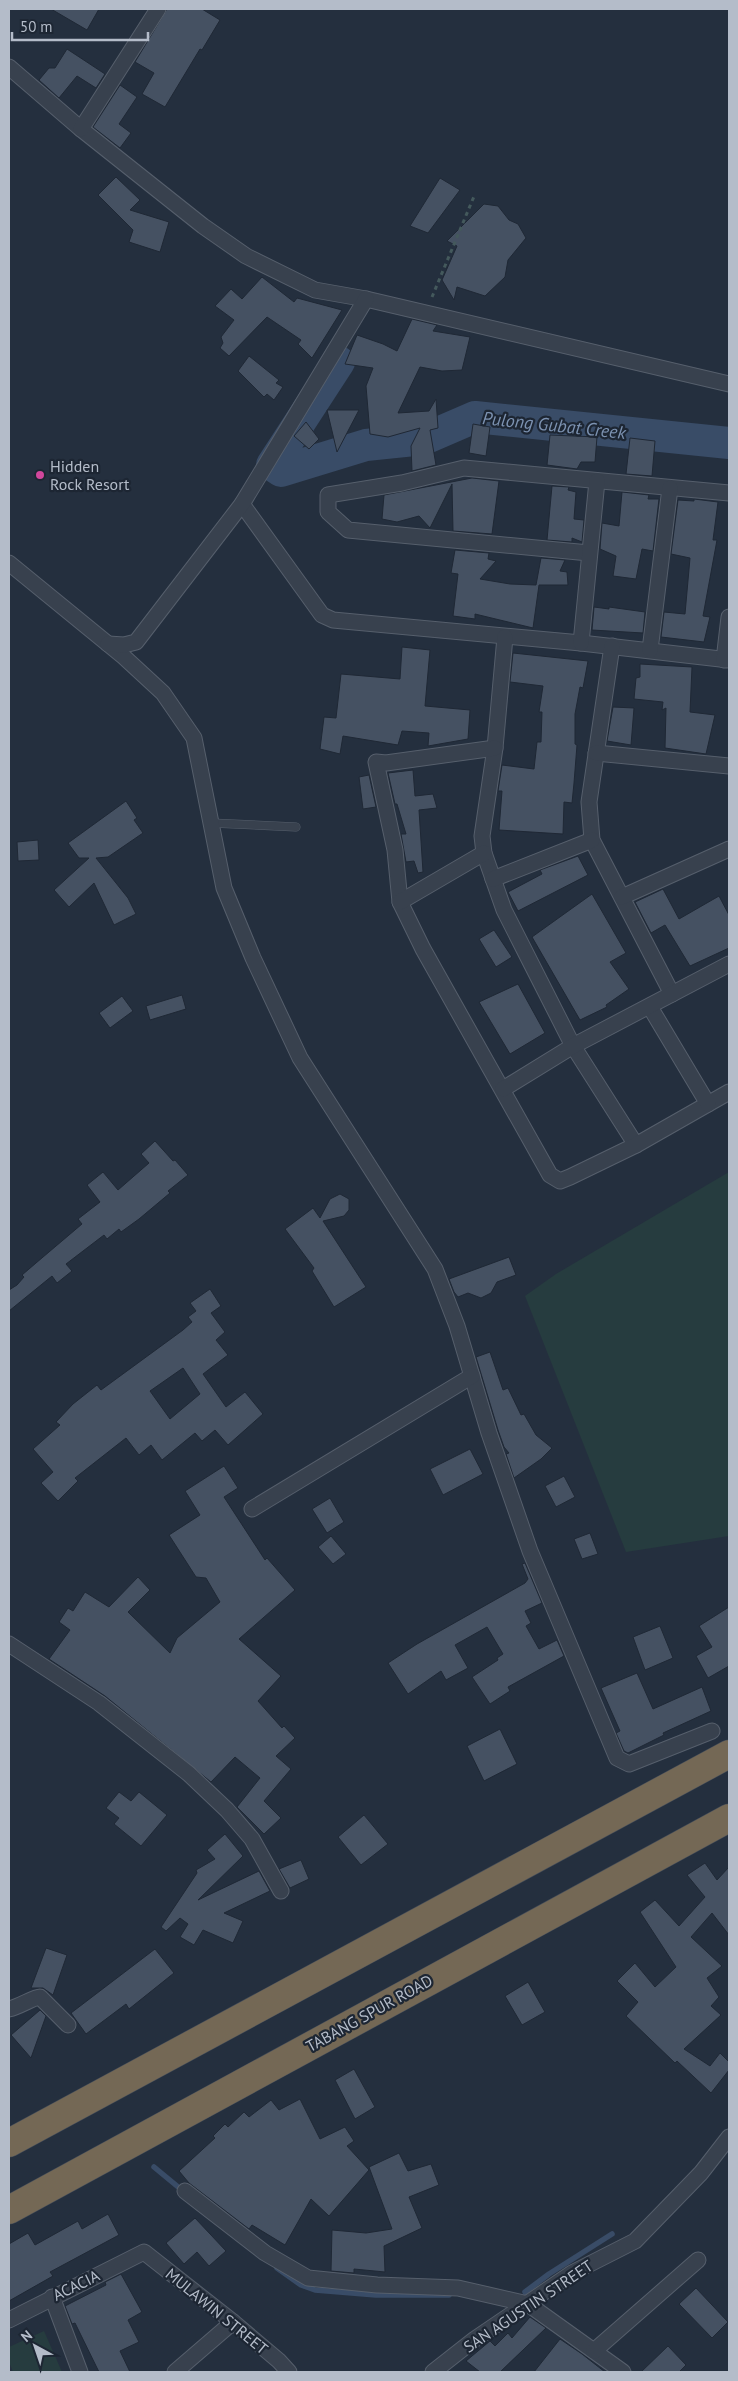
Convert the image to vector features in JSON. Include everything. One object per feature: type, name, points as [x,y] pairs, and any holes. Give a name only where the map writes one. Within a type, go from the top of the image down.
[{"type":"highway","points":[[9,2143],[729,1754]]},
{"type":"highway","name":"TABANG SPUR ROAD","points":[[9,2210],[729,1818]]},
{"type":"street","points":[[81,128],[151,11]]},
{"type":"street","points":[[9,67],[81,128],[203,226],[246,256],[315,290],[425,312],[729,384]]},
{"type":"street","points":[[108,644],[124,645],[136,642],[242,504],[366,299]]},
{"type":"street","points":[[589,553],[348,530],[328,512],[328,495],[402,483],[464,468],[729,493]]},
{"type":"street","points":[[581,643],[597,481]]},
{"type":"street","points":[[650,650],[670,488]]},
{"type":"street","points":[[242,504],[322,615],[333,620],[612,646],[727,660],[729,617]]},
{"type":"street","points":[[9,563],[108,644],[163,693],[194,738],[224,888],[253,958],[300,1058],[435,1269],[457,1326],[489,1433],[530,1551],[617,1758],[628,1764],[712,1731]]},
{"type":"street","points":[[505,637],[495,748],[482,836],[484,853],[504,910],[573,1046],[636,1145]]},
{"type":"street","points":[[612,646],[589,802],[592,840],[672,994]]},
{"type":"street","points":[[495,748],[386,763],[376,762],[395,850],[400,902],[423,949],[550,1174],[560,1181],[636,1145],[729,1092]]},
{"type":"street","points":[[596,753],[729,766]]},
{"type":"street","points":[[493,878],[592,840]]},
{"type":"street","points":[[622,897],[729,849]]},
{"type":"street","points":[[400,902],[484,853]]},
{"type":"street","points":[[503,1089],[573,1046],[672,994],[727,970]]},
{"type":"street","points":[[650,1007],[708,1104]]},
{"type":"street","points":[[252,1510],[472,1376]]},
{"type":"street","points":[[9,1644],[99,1703],[189,1774],[227,1810],[252,1840],[281,1891]]},
{"type":"street","points":[[9,2009],[20,2006],[36,1996],[40,1997],[68,2025]]},
{"type":"street","name":"SAN AGUSTIN STREET","points":[[433,2372],[475,2339],[572,2273],[635,2241],[701,2173],[729,2137]]},
{"type":"street","points":[[185,2190],[265,2253],[308,2278],[377,2285],[458,2288],[528,2304],[623,2372]]},
{"type":"street","name":"ACACIA","points":[[9,2320],[144,2252]]},
{"type":"street","name":"MULAWIN STREET","points":[[144,2252],[233,2322],[279,2361],[289,2372]]},
{"type":"street","points":[[594,2351],[698,2260]]},
{"type":"street","points":[[52,2297],[80,2372]]},
{"type":"street","points":[[175,2372],[233,2322]]},
{"type":"lane","points":[[211,823],[296,827]]},
{"type":"path","points":[[425,312],[475,194]]},
{"type":"green space","points":[[729,1172],[729,1536],[626,1552],[525,1296],[556,1274]]},
{"type":"green space","points":[[44,2331],[62,2372],[13,2372],[9,2362],[9,2347]]},
{"type":"building","points":[[51,9],[99,9],[87,30]]},
{"type":"building","points":[[167,9],[202,9],[220,20],[165,107],[142,94],[154,73],[135,62]]},
{"type":"building","points":[[67,49],[105,74],[96,88],[77,76],[59,98],[39,80],[49,68],[55,68]]},
{"type":"building","points":[[120,85],[137,97],[119,124],[131,133],[120,148],[93,127]]},
{"type":"building","points":[[116,177],[140,200],[130,210],[169,222],[160,252],[129,242],[133,230],[98,195]]},
{"type":"building","points":[[440,178],[460,190],[428,233],[410,226]]},
{"type":"building","points":[[484,204],[498,206],[509,220],[518,224],[526,238],[508,260],[505,277],[485,296],[457,287],[454,300],[442,280],[457,246],[447,241]]},
{"type":"building","points":[[262,277],[294,302],[297,298],[342,310],[312,358],[298,344],[301,340],[267,317],[229,356],[220,348],[223,343],[221,337],[234,320],[215,306],[231,289],[242,299]]},
{"type":"building","points":[[412,319],[437,325],[433,331],[470,337],[462,370],[442,371],[420,367],[398,413],[429,411],[436,399],[438,428],[430,430],[436,465],[412,471],[411,446],[420,428],[388,437],[370,434],[366,386],[373,368],[345,364],[357,335],[397,351]]},
{"type":"building","points":[[249,356],[279,380],[276,383],[283,387],[274,400],[267,394],[264,397],[238,371]]},
{"type":"building","points":[[327,410],[359,410],[337,452]]},
{"type":"building","points":[[306,422],[319,439],[309,449],[294,436]]},
{"type":"building","points":[[473,424],[490,427],[486,456],[469,453]]},
{"type":"building","points":[[550,435],[597,437],[595,462],[581,462],[577,469],[547,465]]},
{"type":"building","points":[[630,438],[655,441],[652,476],[626,474]]},
{"type":"building","points":[[472,478],[499,481],[492,534],[453,531],[452,484],[430,528],[419,516],[397,522],[382,519],[384,495]]},
{"type":"building","points":[[552,486],[569,487],[568,490],[576,492],[574,519],[584,520],[582,542],[572,538],[572,542],[547,540]]},
{"type":"building","points":[[622,492],[649,495],[648,499],[659,499],[653,551],[642,549],[636,579],[613,576],[616,556],[600,549],[602,523],[619,526]]},
{"type":"building","points":[[694,499],[718,502],[713,540],[717,540],[703,616],[710,617],[704,642],[661,637],[664,612],[685,614],[690,558],[671,554],[678,500],[694,501]]},
{"type":"building","points":[[455,550],[489,553],[488,559],[496,561],[480,579],[510,584],[536,585],[541,558],[565,560],[560,571],[567,572],[568,585],[539,585],[533,628],[475,614],[475,619],[453,616],[458,574],[451,573]]},
{"type":"building","points":[[594,607],[645,612],[643,633],[592,630]]},
{"type":"building","points":[[402,647],[430,650],[425,706],[470,710],[468,739],[428,746],[429,733],[402,731],[398,745],[343,736],[340,754],[320,749],[324,717],[336,718],[341,674],[400,679]]},
{"type":"building","points":[[513,653],[588,661],[583,688],[580,687],[575,714],[575,744],[577,745],[572,803],[564,802],[563,834],[499,830],[502,791],[498,791],[502,765],[534,769],[537,742],[541,742],[542,712],[539,712],[543,686],[510,682]]},
{"type":"building","points":[[640,664],[692,667],[690,712],[715,715],[706,754],[665,748],[666,708],[662,710],[663,702],[634,699],[636,678],[640,677]]},
{"type":"building","points":[[613,707],[634,708],[631,745],[607,741]]},
{"type":"building","points":[[413,770],[415,796],[433,794],[437,808],[419,810],[423,872],[418,873],[414,861],[406,862],[401,834],[406,834],[397,804],[395,804],[388,773]]},
{"type":"building","points":[[369,775],[376,807],[363,809],[359,777]]},
{"type":"building","points":[[126,801],[137,818],[134,820],[143,833],[108,857],[96,858],[128,898],[136,914],[114,925],[94,883],[69,907],[54,890],[89,858],[79,858],[68,843]]},
{"type":"building","points":[[38,840],[39,860],[18,861],[17,842]]},
{"type":"building","points":[[578,856],[588,875],[518,911],[508,892],[542,874],[540,870]]},
{"type":"building","points":[[663,889],[679,919],[719,896],[729,915],[729,948],[690,966],[665,925],[651,933],[635,902]]},
{"type":"building","points":[[592,894],[626,953],[610,962],[629,989],[606,1005],[607,1007],[580,1020],[532,937]]},
{"type":"building","points":[[494,930],[512,957],[496,967],[479,939]]},
{"type":"building","points":[[518,984],[545,1033],[510,1054],[479,1002]]},
{"type":"building","points":[[182,995],[186,1009],[150,1020],[146,1006]]},
{"type":"building","points":[[122,996],[133,1011],[110,1028],[99,1013]]},
{"type":"building","points":[[155,1141],[188,1175],[139,1219],[121,1232],[119,1229],[107,1239],[104,1235],[66,1264],[72,1271],[57,1283],[52,1276],[9,1311],[9,1290],[24,1277],[22,1275],[82,1224],[78,1219],[100,1202],[87,1185],[103,1172],[118,1190],[149,1163],[141,1154]]},
{"type":"building","points":[[340,1194],[349,1199],[349,1210],[344,1216],[323,1221],[366,1287],[334,1307],[312,1271],[314,1268],[285,1229],[313,1208],[320,1218],[330,1199]]},
{"type":"building","points":[[509,1257],[516,1275],[497,1282],[491,1293],[481,1298],[468,1293],[458,1297],[454,1292],[449,1279]]},
{"type":"building","points":[[210,1289],[221,1306],[211,1313],[225,1332],[216,1340],[228,1355],[203,1374],[226,1407],[245,1392],[263,1414],[228,1445],[215,1430],[202,1441],[195,1433],[162,1460],[151,1445],[139,1455],[126,1438],[75,1478],[78,1481],[58,1501],[41,1483],[53,1472],[33,1449],[60,1425],[56,1422],[73,1404],[97,1385],[101,1390],[192,1322],[188,1317],[196,1311],[190,1303]],"holes":[[[183,1368],[200,1394],[170,1419],[150,1391]]]},
{"type":"building","points":[[490,1352],[503,1390],[508,1388],[521,1415],[524,1414],[536,1435],[552,1448],[541,1459],[514,1478],[506,1454],[509,1453],[504,1447],[498,1430],[476,1357]]},
{"type":"building","points":[[470,1449],[483,1474],[443,1495],[430,1469]]},
{"type":"building","points":[[224,1466],[238,1488],[224,1497],[265,1560],[267,1558],[295,1590],[239,1639],[281,1676],[258,1701],[282,1728],[284,1726],[295,1738],[276,1756],[291,1769],[264,1801],[281,1818],[264,1834],[237,1807],[260,1778],[235,1757],[211,1782],[105,1696],[49,1659],[70,1630],[59,1622],[68,1608],[73,1611],[85,1592],[109,1607],[138,1577],[150,1590],[128,1612],[170,1653],[177,1638],[220,1602],[206,1578],[196,1577],[169,1535],[200,1515],[185,1491]]},
{"type":"building","points":[[564,1476],[575,1497],[556,1507],[545,1486]]},
{"type":"building","points":[[330,1498],[344,1522],[327,1533],[312,1509]]},
{"type":"building","points":[[590,1533],[598,1554],[582,1559],[574,1539]]},
{"type":"building","points":[[331,1536],[346,1554],[333,1564],[318,1547]]},
{"type":"building","points":[[525,1563],[542,1603],[525,1611],[531,1623],[526,1626],[539,1649],[557,1640],[564,1656],[508,1687],[510,1691],[490,1704],[472,1677],[498,1660],[497,1658],[503,1654],[487,1627],[455,1645],[468,1668],[446,1680],[441,1671],[408,1694],[388,1663],[417,1644],[525,1583],[528,1579],[522,1564]]},
{"type":"building","points":[[729,1607],[729,1666],[708,1678],[696,1656],[712,1647],[699,1626]]},
{"type":"building","points":[[660,1626],[673,1658],[645,1670],[633,1637]]},
{"type":"building","points":[[637,1673],[653,1709],[702,1687],[711,1711],[663,1733],[664,1735],[628,1753],[624,1751],[616,1733],[620,1731],[601,1688]]},
{"type":"building","points":[[500,1729],[517,1764],[484,1781],[467,1746]]},
{"type":"building","points":[[119,1792],[131,1801],[139,1792],[167,1815],[141,1846],[114,1824],[119,1818],[106,1808]]},
{"type":"building","points":[[364,1815],[388,1844],[361,1865],[338,1837]]},
{"type":"building","points":[[225,1834],[243,1856],[198,1900],[259,1871],[270,1891],[224,1913],[243,1921],[233,1943],[203,1930],[194,1945],[180,1937],[188,1924],[180,1918],[166,1931],[161,1927],[197,1873],[196,1870],[215,1859],[207,1850]]},
{"type":"building","points":[[301,1860],[309,1879],[290,1888],[279,1869]]},
{"type":"building","points":[[705,1863],[717,1880],[729,1867],[729,1935],[712,1913],[691,1937],[722,1966],[707,1978],[719,1997],[711,2006],[721,2015],[684,2049],[710,2066],[720,2053],[729,2062],[729,2070],[711,2093],[677,2061],[675,2063],[626,2016],[638,2002],[617,1981],[635,1963],[655,1987],[676,1967],[640,1912],[655,1900],[679,1926],[705,1897],[687,1875]]},
{"type":"building","points":[[46,1948],[67,1955],[53,1995],[43,1988],[31,1988]]},
{"type":"building","points":[[155,1949],[174,1973],[129,2009],[126,2004],[86,2034],[71,2013]]},
{"type":"building","points":[[528,1982],[545,2012],[522,2025],[505,1996]]},
{"type":"building","points":[[40,2010],[46,2016],[31,2058],[11,2035]]},
{"type":"building","points":[[354,2069],[375,2107],[355,2119],[335,2080]]},
{"type":"building","points":[[300,2099],[320,2139],[345,2127],[354,2141],[347,2146],[369,2170],[329,2216],[311,2199],[285,2245],[252,2225],[249,2229],[189,2183],[179,2171],[215,2138],[213,2136],[225,2124],[228,2127],[244,2112],[249,2117],[271,2100],[279,2110]]},
{"type":"building","points":[[399,2153],[408,2171],[431,2164],[439,2185],[409,2197],[422,2228],[384,2246],[385,2272],[354,2269],[354,2273],[331,2271],[332,2230],[366,2233],[392,2229],[369,2167]]},
{"type":"building","points":[[108,2214],[119,2235],[50,2272],[53,2276],[9,2301],[9,2244],[28,2233],[35,2245],[78,2221],[82,2229]]},
{"type":"building","points":[[195,2218],[226,2251],[209,2266],[197,2252],[184,2264],[166,2243]]},
{"type":"building","points":[[121,2274],[142,2312],[128,2320],[139,2342],[120,2351],[130,2372],[99,2372],[75,2323],[72,2324],[65,2306],[106,2285],[105,2282]]},
{"type":"building","points":[[696,2288],[728,2322],[712,2338],[679,2304]]},
{"type":"building","points":[[530,2317],[546,2328],[500,2372],[480,2372],[466,2361],[490,2341],[495,2346],[508,2333],[512,2338]]},
{"type":"building","points":[[560,2339],[582,2354],[605,2372],[534,2372]]},
{"type":"building","points":[[668,2346],[686,2365],[679,2372],[641,2372]]},
{"type":"waterway","name":"Pulong Gubat Creek","points":[[339,362],[272,465],[281,471],[366,445],[424,439],[475,417],[729,443]]},
{"type":"waterway","points":[[154,2167],[183,2191]]},
{"type":"waterway","points":[[525,2292],[549,2274],[612,2234]]},
{"type":"waterway","points":[[277,2268],[301,2285],[315,2290],[376,2295],[449,2295]]},
{"type":"place","name":"Hidden Rock Resort","points":[[40,475]]}]
